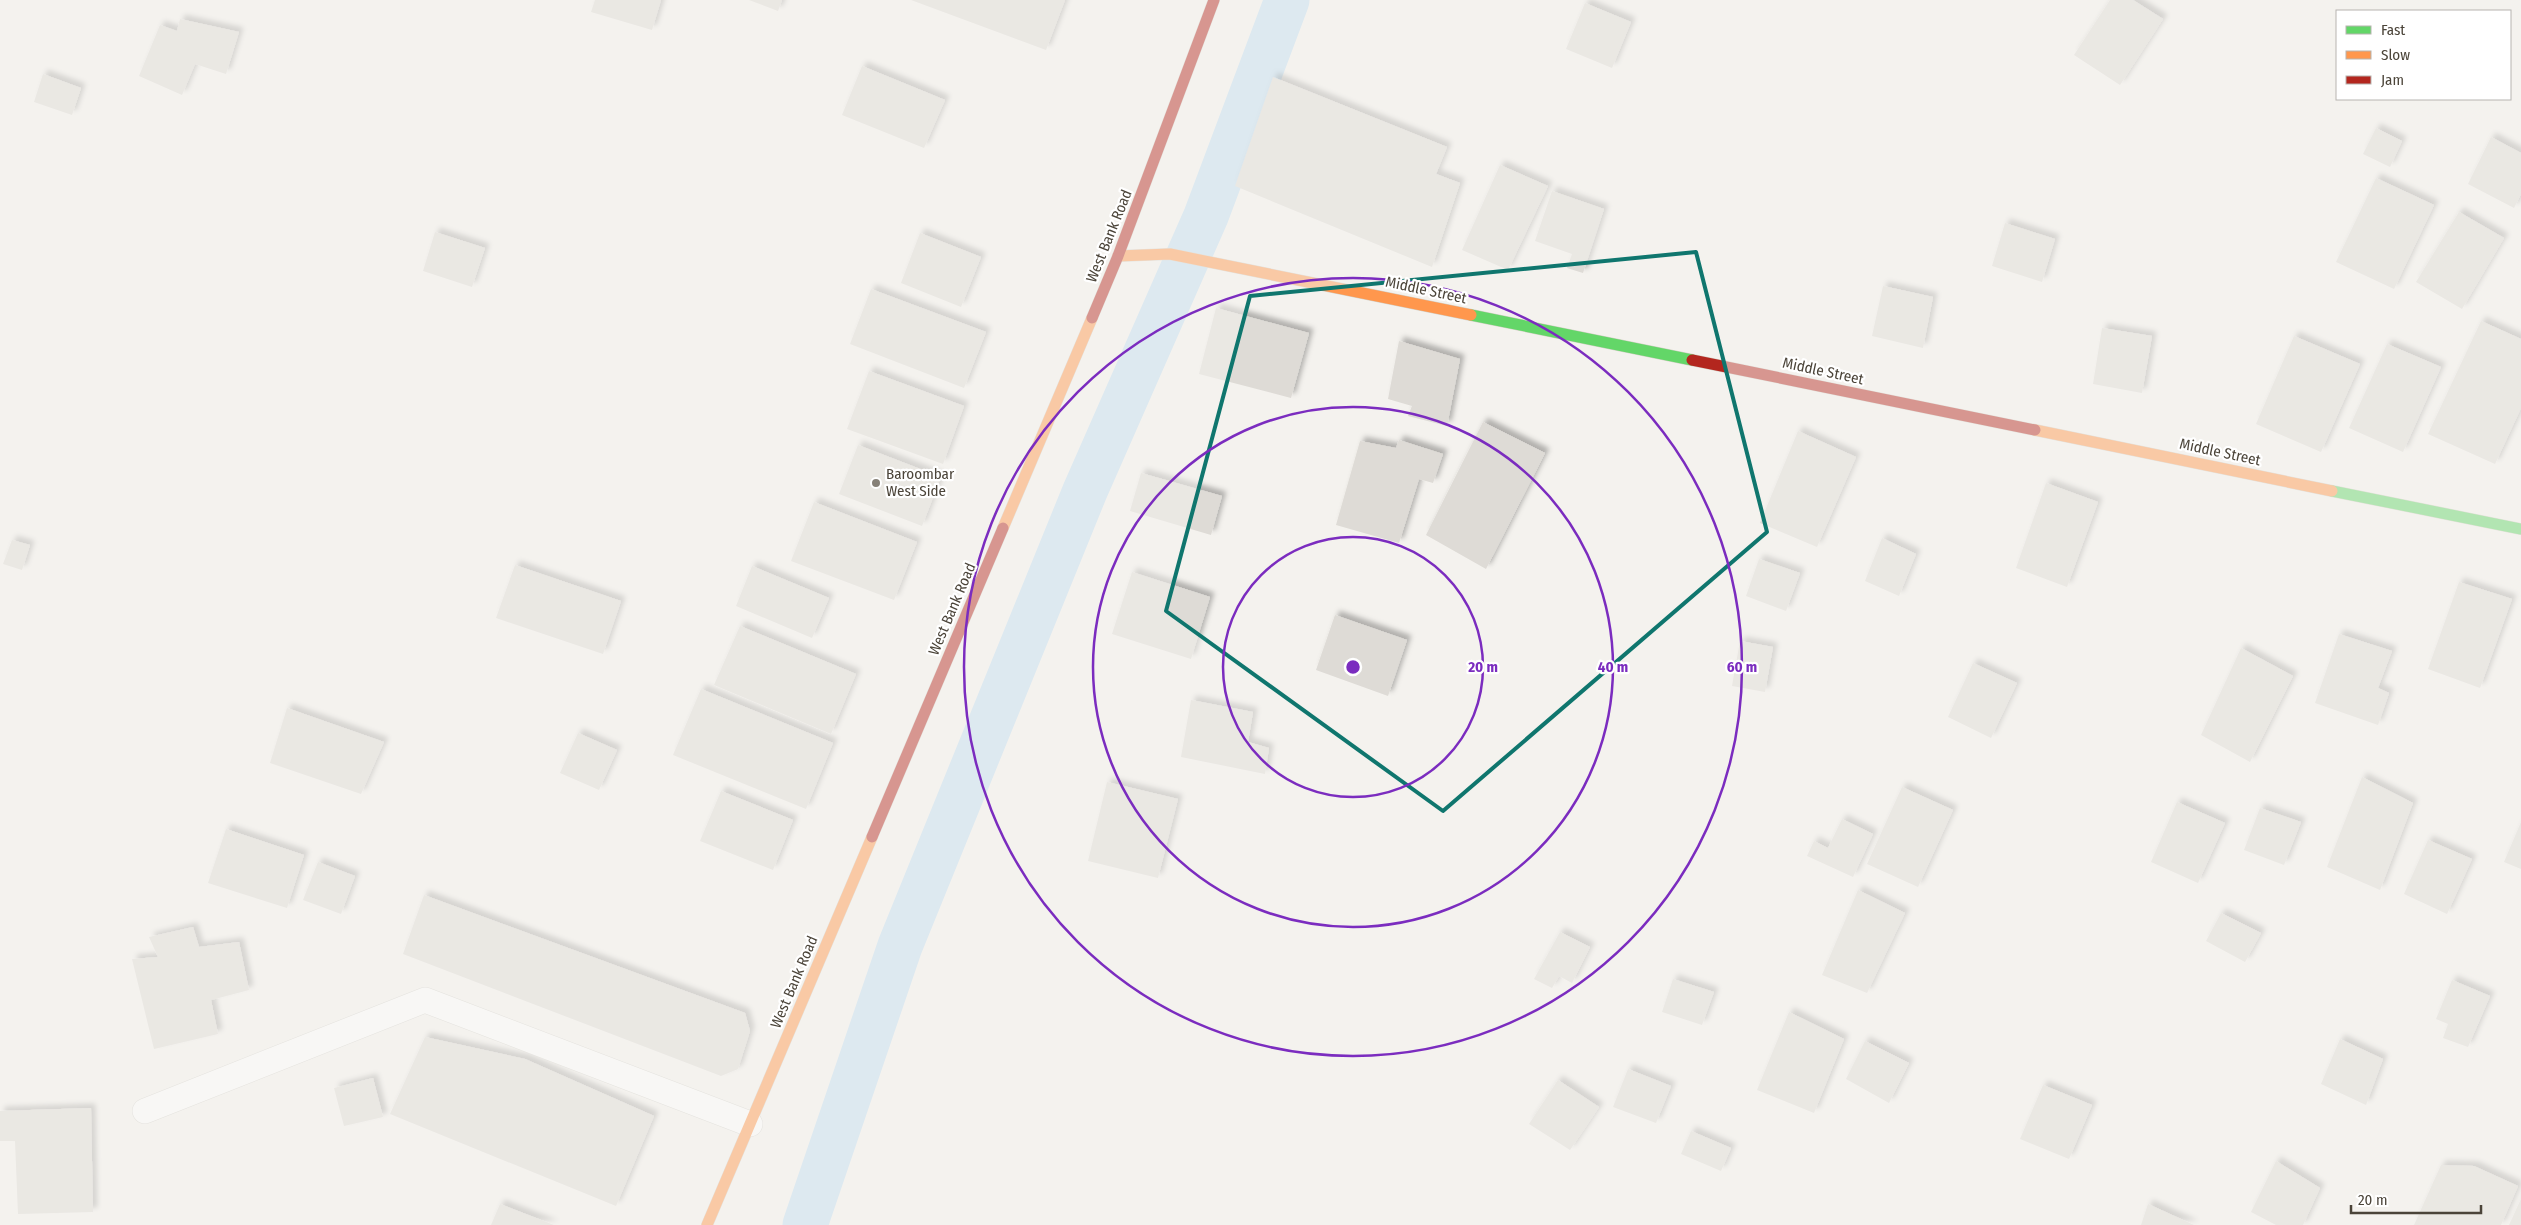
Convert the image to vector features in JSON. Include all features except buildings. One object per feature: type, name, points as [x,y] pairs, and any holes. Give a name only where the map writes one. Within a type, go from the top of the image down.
[{"type":"street","name":"West Bank Road","points":[[707,1225],[1118,256],[1214,0]]},
{"type":"street","name":"Middle Street","points":[[1118,256],[1170,254],[1207,261],[2521,529]]},
{"type":"lane","points":[[145,1111],[425,1000],[750,1124]]},
{"type":"highlighted area","points":[[1696,252],[1767,532],[1443,811],[1166,611],[1250,296]]},
{"type":"waterway","points":[[805,1225],[900,946],[1085,491],[1206,216],[1287,0]]},
{"type":"traffic: fast","points":[[1471,315],[1692,360]]},
{"type":"traffic: fast","points":[[2332,491],[2521,529]]},
{"type":"traffic: slow","points":[[1118,256],[1170,254],[1471,315]]},
{"type":"traffic: slow","points":[[1003,528],[1092,318]]},
{"type":"traffic: slow","points":[[2035,430],[2332,491]]},
{"type":"traffic: slow","points":[[707,1225],[872,837]]},
{"type":"traffic: jam","points":[[1092,318],[1118,256],[1214,0]]},
{"type":"traffic: jam","points":[[1692,360],[2035,430]]},
{"type":"traffic: jam","points":[[872,837],[1003,528]]},
{"type":"place","name":"Baroombar West Side","points":[[876,483]]}]
